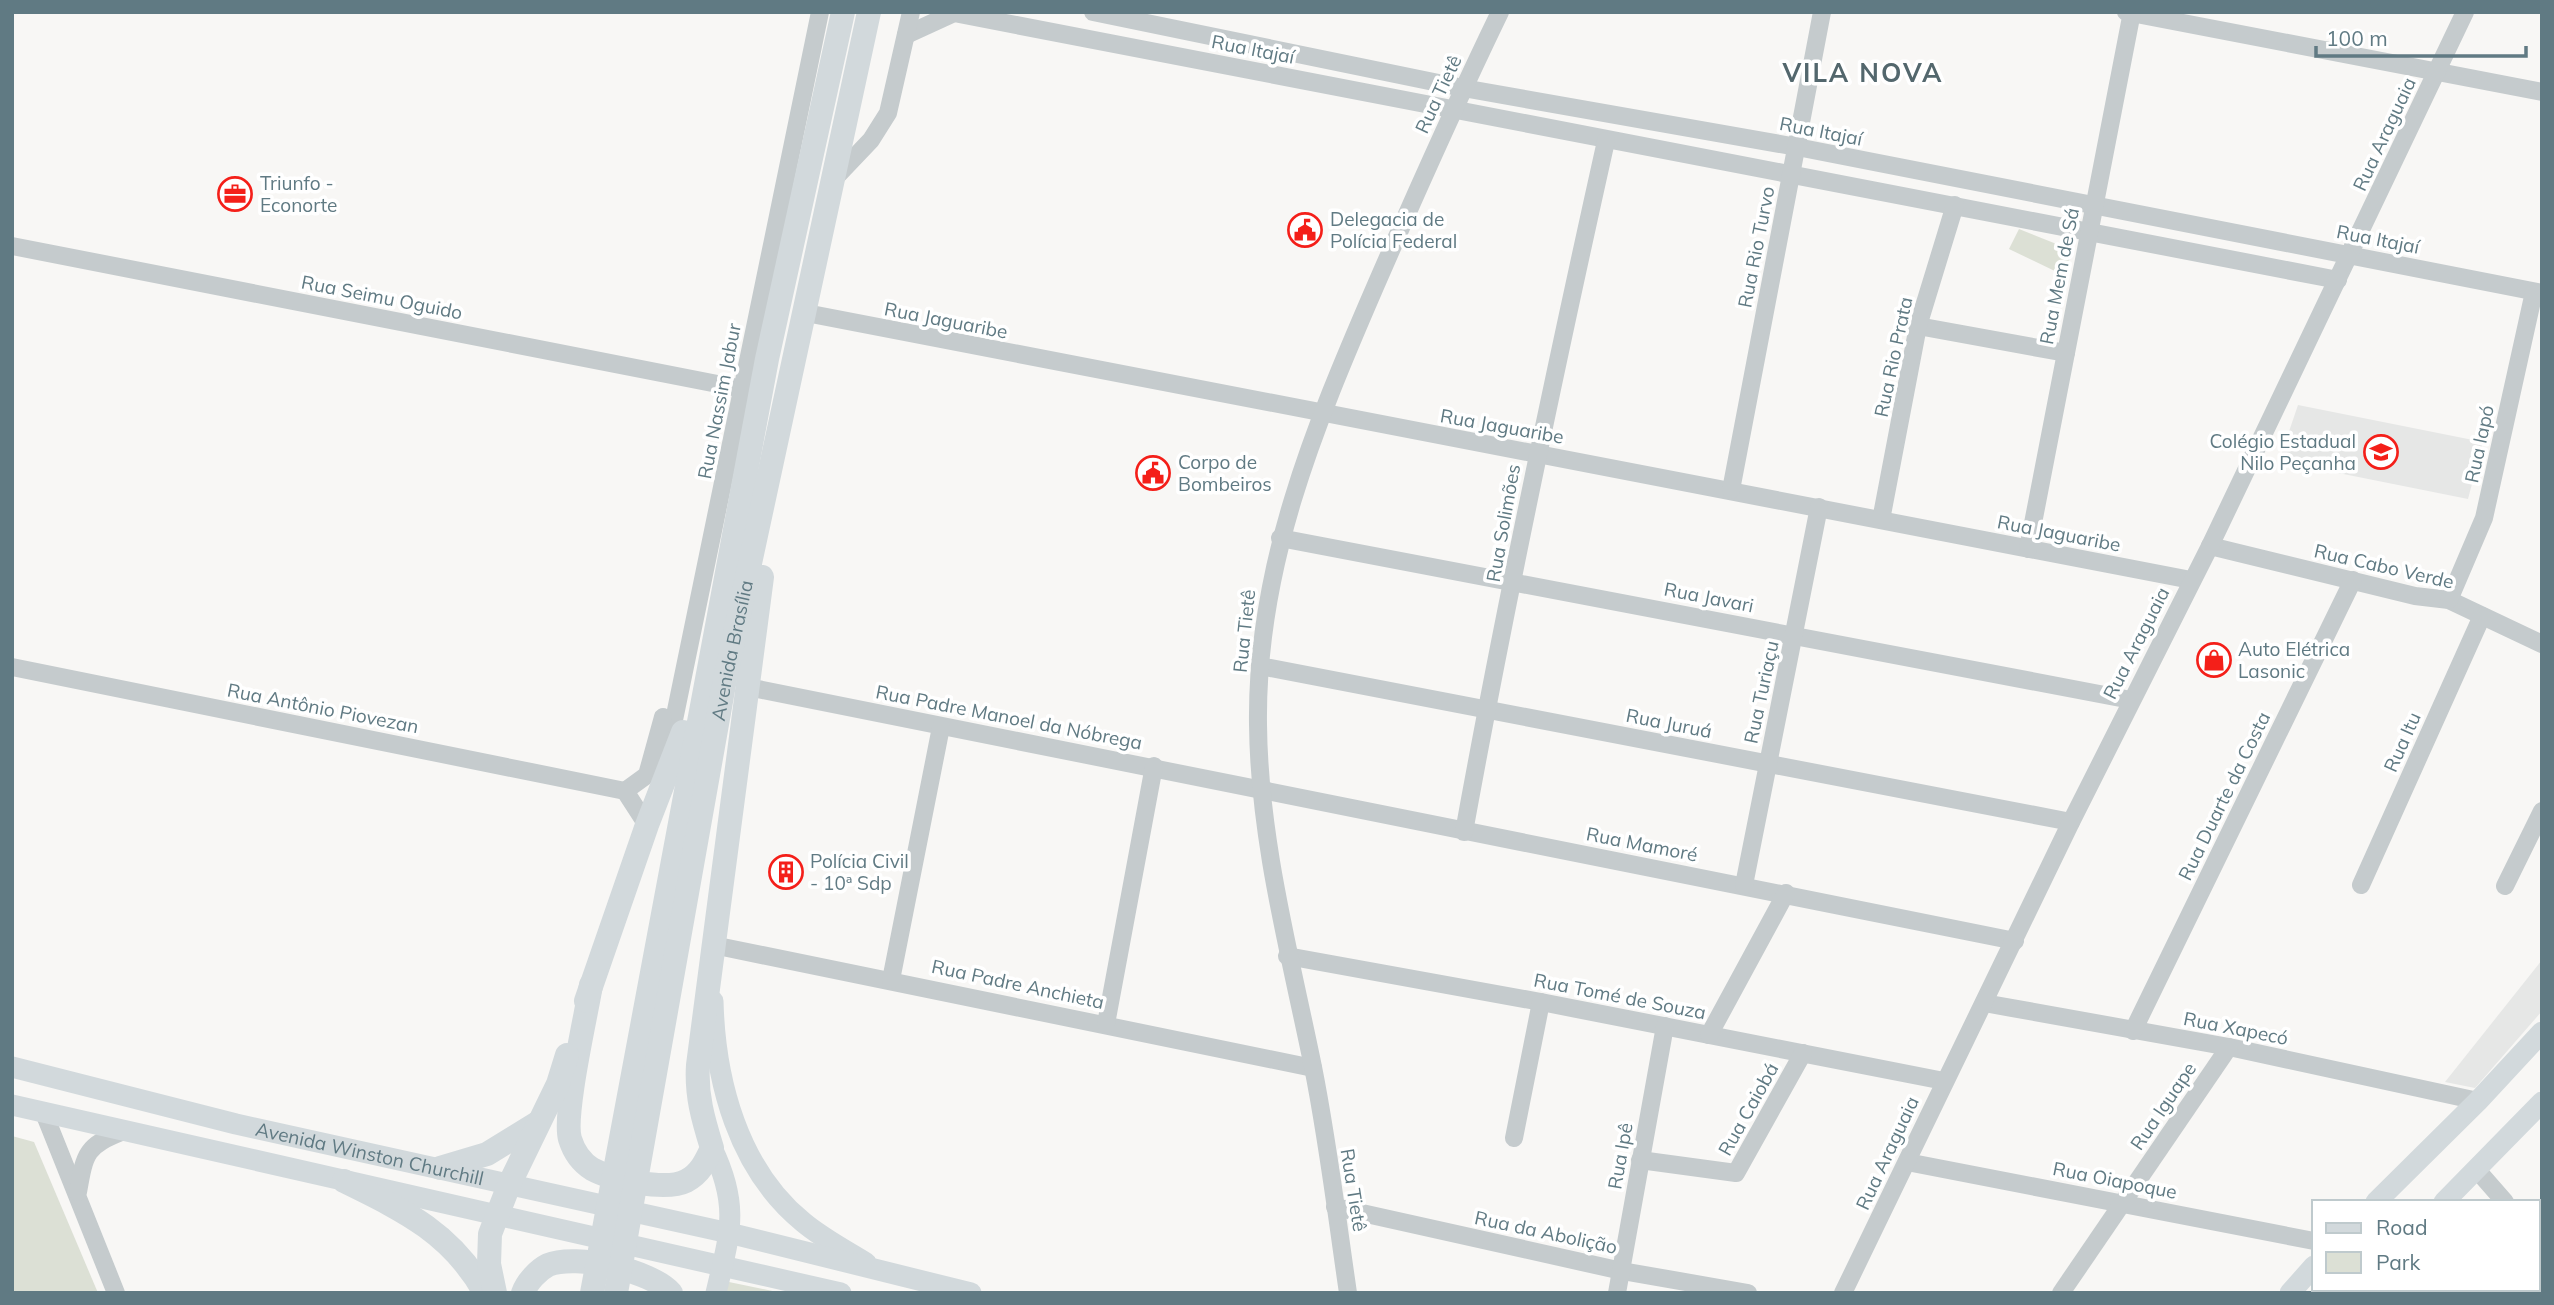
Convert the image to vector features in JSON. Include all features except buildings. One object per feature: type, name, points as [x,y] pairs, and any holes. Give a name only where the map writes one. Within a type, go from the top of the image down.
[{"type":"highway","points":[[832,12],[833,62]]},
{"type":"highway","name":"Avenida Brasília","points":[[605,1285],[706,673],[767,359],[843,12]]},
{"type":"highway","name":"Avenida Brasília","points":[[626,1166],[725,679],[869,12]]},
{"type":"highway","points":[[591,985],[569,1121],[569,1136],[580,1160],[599,1172],[647,1184],[669,1185],[684,1182],[697,1174],[712,1148],[697,1088],[712,951],[780,430]]},
{"type":"highway","points":[[495,1293],[488,1248],[497,1215],[558,1084],[647,825],[706,673]]},
{"type":"highway","points":[[440,1168],[487,1154],[542,1119]]},
{"type":"highway","points":[[344,1181],[415,1215],[450,1247],[485,1293]]},
{"type":"highway","points":[[523,1293],[541,1269],[562,1262],[577,1262],[642,1273],[664,1284],[671,1293]]},
{"type":"main road","points":[[712,951],[720,1067],[726,1100],[746,1150],[768,1183],[802,1221],[883,1273]]},
{"type":"main road","points":[[2378,1200],[2479,1101],[2542,1032]]},
{"type":"main road","name":"Avenida Winston Churchill","points":[[12,1067],[236,1124],[729,1233],[971,1293]]},
{"type":"main road","points":[[2446,1200],[2542,1102]]},
{"type":"main road","name":"Avenida Winston Churchill","points":[[12,1105],[723,1264],[841,1293]]},
{"type":"main road","points":[[712,1148],[730,1194],[729,1233],[716,1293]]},
{"type":"main road","points":[[2290,1293],[2312,1268]]},
{"type":"street","name":"Rua Nassim Jabur","points":[[658,798],[820,12]]},
{"type":"street","points":[[832,181],[871,140],[888,113],[911,12]]},
{"type":"street","name":"Rua Itajaí","points":[[906,35],[954,12],[1606,141],[1955,205],[2338,280]]},
{"type":"street","name":"Rua Itajaí","points":[[1093,12],[1464,88],[1797,147],[2538,292]]},
{"type":"street","name":"Rua Tietê","points":[[1348,1293],[1313,1068],[1287,956],[1262,788],[1258,724],[1260,666],[1268,593],[1280,538],[1320,414],[1453,109],[1500,12]]},
{"type":"street","name":"Rua Rio Turvo","points":[[1731,490],[1822,12]]},
{"type":"street","name":"Rua Araguaia","points":[[1843,1293],[2071,822],[2210,546],[2465,12]]},
{"type":"street","points":[[2130,13],[2542,92]]},
{"type":"street","name":"Rua Mem de Sá","points":[[2028,549],[2130,13]]},
{"type":"street","name":"Rua Solimões","points":[[1464,832],[1515,582],[1537,454],[1606,141]]},
{"type":"street","name":"Rua Rio Prata","points":[[1881,520],[1918,326],[1955,205]]},
{"type":"street","name":"Rua Seimu Oguido","points":[[12,246],[743,389]]},
{"type":"street","name":"Rua Iapó","points":[[2449,600],[2484,518],[2538,292]]},
{"type":"street","name":"Rua Jaguaribe","points":[[806,313],[2191,580]]},
{"type":"street","points":[[1918,326],[2066,353]]},
{"type":"street","name":"Rua Turiaçu","points":[[1744,885],[1819,507]]},
{"type":"street","name":"Rua Javari","points":[[1280,538],[2131,700]]},
{"type":"street","name":"Rua Cabo Verde","points":[[2210,546],[2415,596],[2449,600],[2542,644]]},
{"type":"street","name":"Rua Duarte da Costa","points":[[2133,1031],[2353,580]]},
{"type":"street","name":"Rua Itu","points":[[2361,885],[2482,616]]},
{"type":"street","name":"Rua Juruá","points":[[1260,666],[2071,822]]},
{"type":"street","name":"Rua Antônio Piovezan","points":[[12,667],[625,791]]},
{"type":"street","points":[[647,825],[625,791],[647,775],[666,706],[681,685]]},
{"type":"street","name":"Rua Padre Manoel da Nóbrega","points":[[748,687],[1262,788]]},
{"type":"street","points":[[891,979],[941,727]]},
{"type":"street","points":[[1106,1024],[1154,766]]},
{"type":"street","name":"Rua Mamoré","points":[[1262,788],[1464,832],[1786,893],[2015,941]]},
{"type":"street","points":[[2505,886],[2542,811]]},
{"type":"street","points":[[1709,1034],[1786,893]]},
{"type":"street","name":"Rua Padre Anchieta","points":[[712,951],[891,979],[1313,1068]]},
{"type":"street","name":"Rua Tomé de Souza","points":[[1287,956],[1541,1002],[1944,1081]]},
{"type":"street","points":[[1514,1138],[1541,1002]]},
{"type":"street","name":"Rua Xapecó","points":[[1984,1003],[2229,1047],[2479,1101]]},
{"type":"street","name":"Rua Ipê","points":[[1617,1293],[1665,1026]]},
{"type":"street","name":"Rua Iguape","points":[[2061,1293],[2229,1047]]},
{"type":"street","name":"Rua Caiobá","points":[[1640,1160],[1736,1173],[1803,1053]]},
{"type":"street","points":[[44,1113],[78,1192],[116,1293]]},
{"type":"street","points":[[78,1192],[83,1164],[95,1143],[124,1131]]},
{"type":"street","name":"Rua Oiapoque","points":[[1907,1162],[2312,1241]]},
{"type":"street","points":[[2477,1170],[2503,1200]]},
{"type":"street","name":"Rua da Abolição","points":[[1335,1207],[1622,1271],[1748,1293]]},
{"type":"shaded area","name":"Colégio Estadual Nilo Peçanha","points":[[2298,405],[2483,442],[2468,499],[2279,461]]},
{"type":"shaded area","points":[[2542,960],[2542,1011],[2475,1088],[2445,1082]]},
{"type":"green space","points":[[2019,229],[2074,251],[2061,274],[2009,249]]},
{"type":"green space","points":[[12,1136],[34,1142],[98,1293],[12,1293]]},
{"type":"green space","points":[[729,1282],[782,1293],[725,1293]]},
{"type":"place","name":"Triunfo - Econorte","points":[[235,194]]},
{"type":"place","name":"Delegacia de Polícia Federal","points":[[1305,230]]},
{"type":"place","name":"Colégio Estadual Nilo Peçanha","points":[[2381,452]]},
{"type":"place","name":"Corpo de Bombeiros","points":[[1153,473]]},
{"type":"place","name":"Auto Elétrica Lasonic","points":[[2214,660]]},
{"type":"place","name":"Polícia Civil - 10ª Sdp","points":[[786,872]]},
{"type":"district","name":"VILA NOVA","points":[[1863,73]]}]
